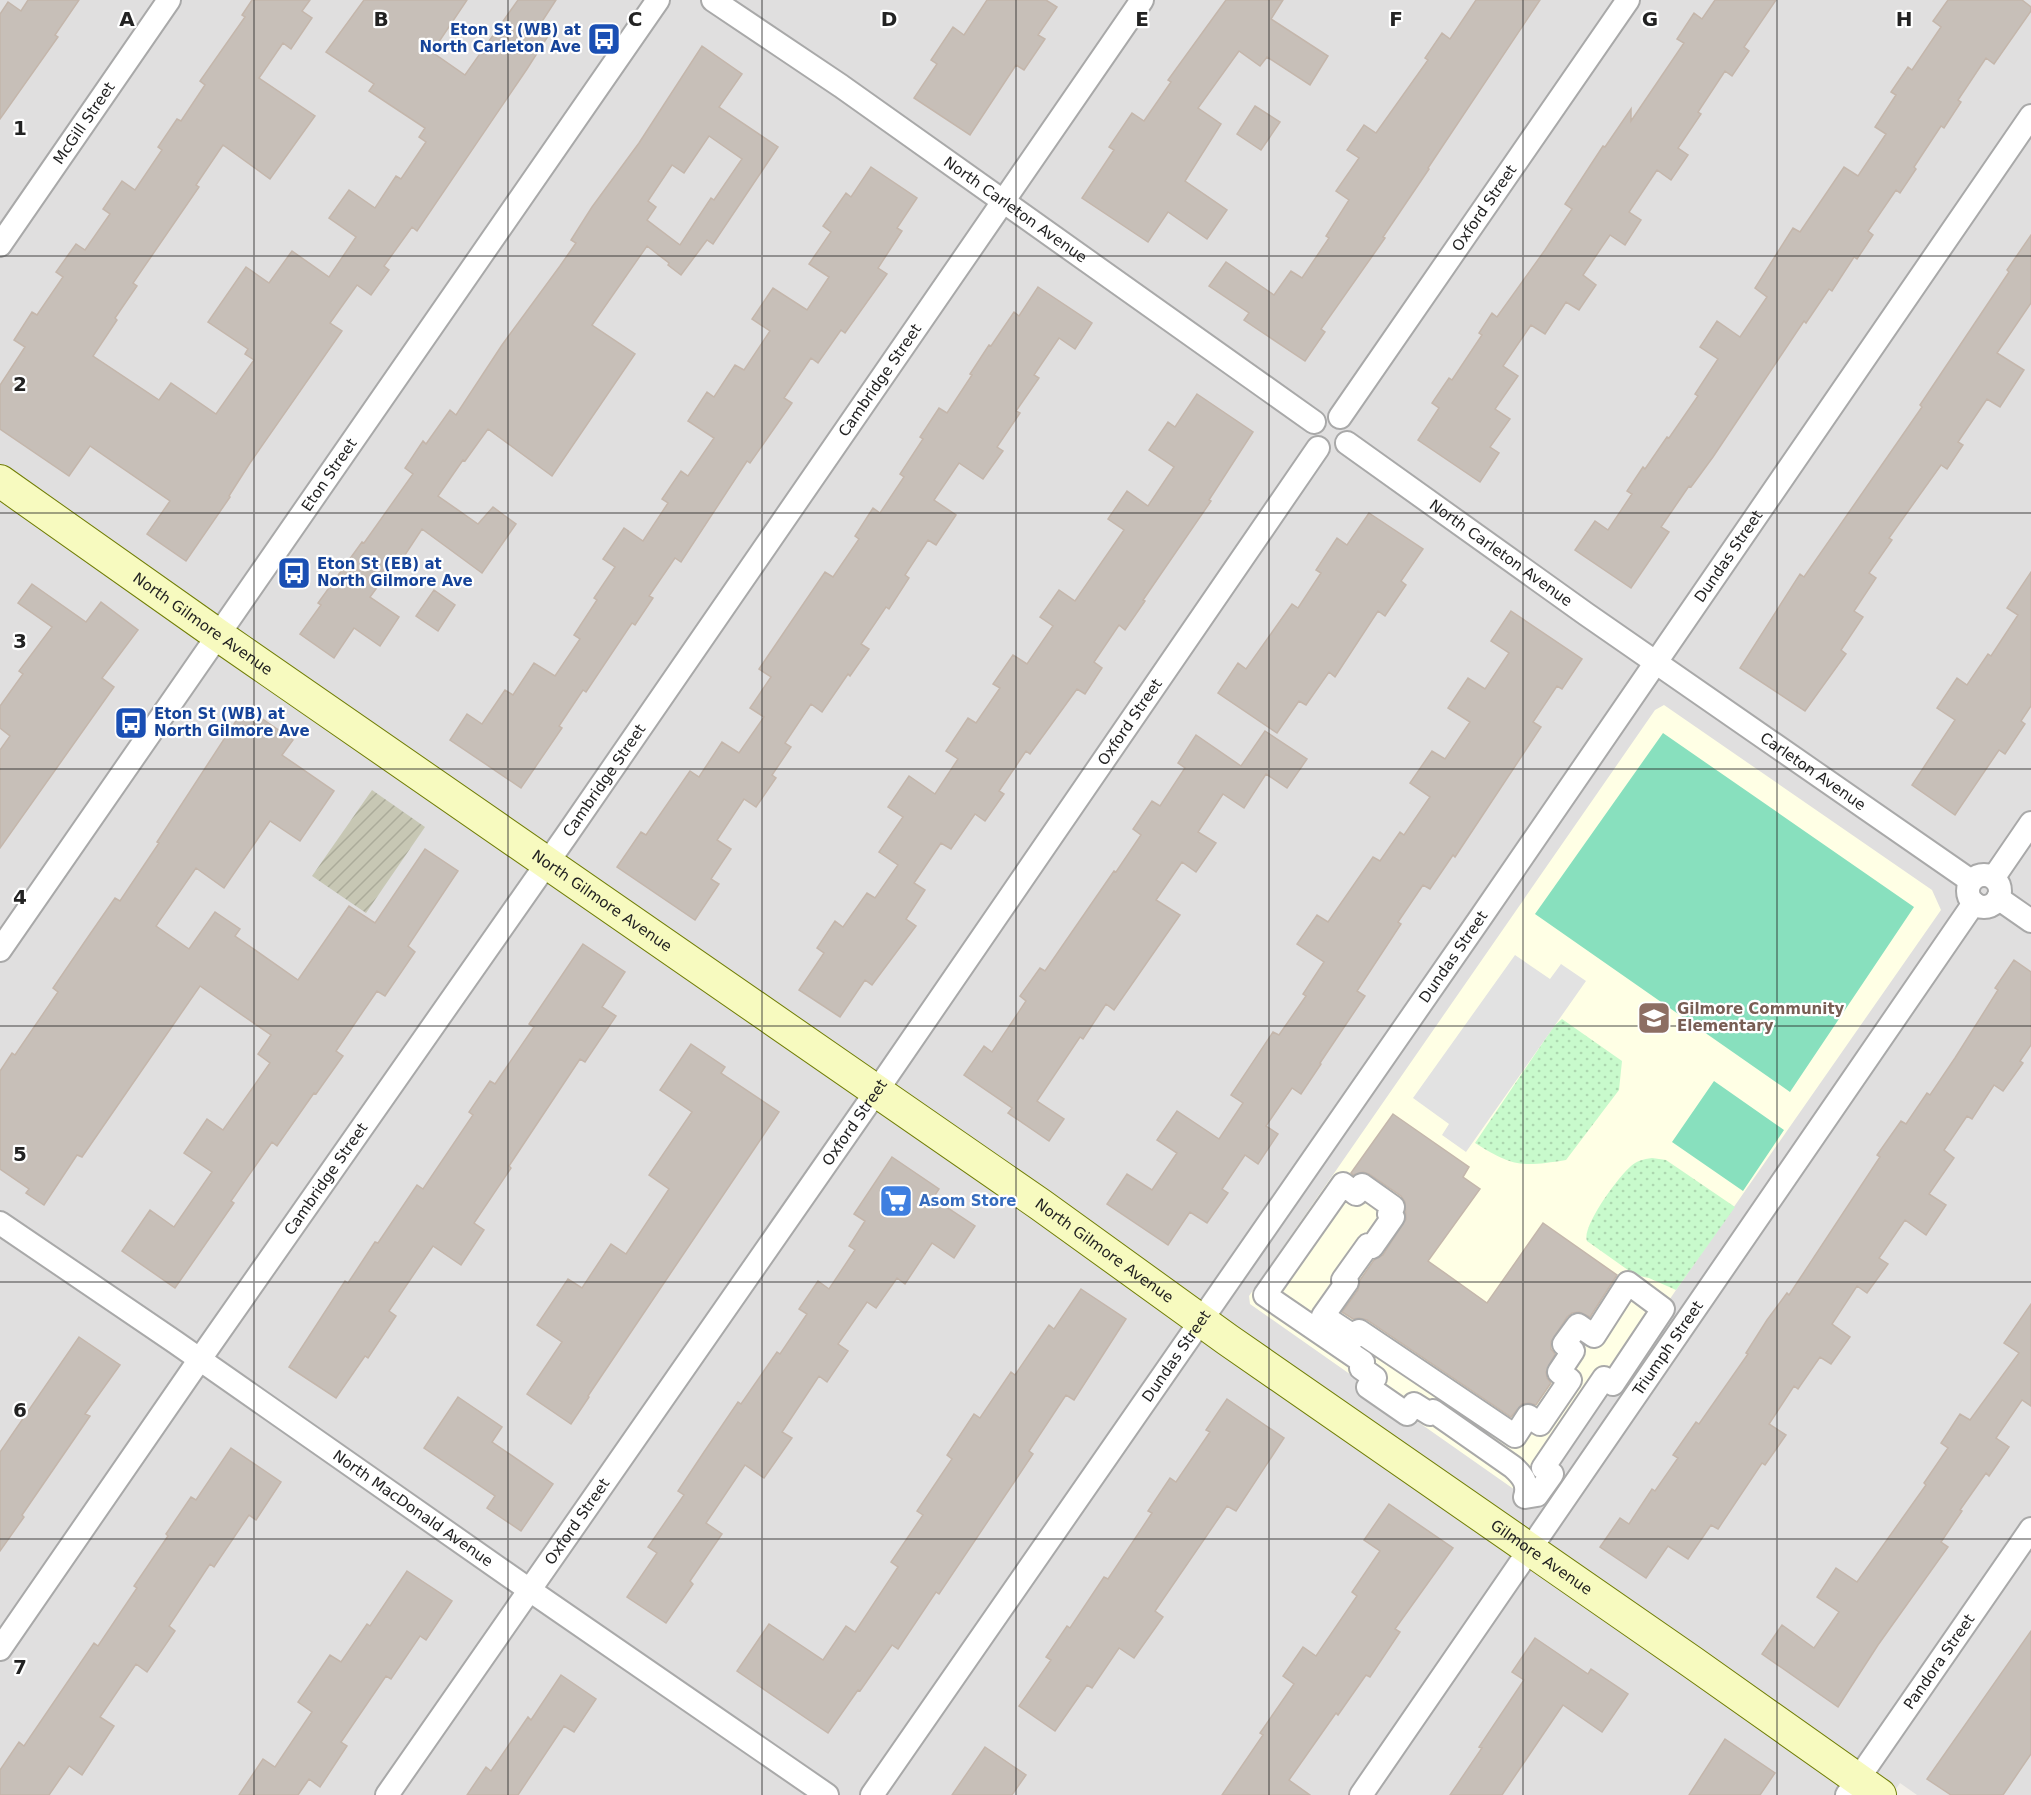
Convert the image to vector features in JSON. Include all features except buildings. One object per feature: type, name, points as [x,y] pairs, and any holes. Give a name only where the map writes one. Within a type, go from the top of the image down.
[{"type":"street","name":"McGill Street","points":[[0,245],[169,0]]},
{"type":"street","name":"Eton Street","points":[[0,950],[658,0]]},
{"type":"street","name":"North Carleton Avenue","points":[[712,0],[841,86],[1314,422]]},
{"type":"street","name":"Cambridge Street","points":[[0,1649],[547,863],[1142,0]]},
{"type":"street","name":"Oxford Street","points":[[1340,417],[1628,0]]},
{"type":"street","name":"Dundas Street","points":[[872,1795],[2031,116]]},
{"type":"street","points":[[1328,415],[1340,417],[1348,428],[1347,443],[1332,453],[1317,448],[1311,437],[1314,422],[1328,415]]},
{"type":"street","name":"North Carleton Avenue","points":[[1347,443],[1656,662]]},
{"type":"street","name":"Oxford Street","points":[[387,1795],[876,1092],[1317,448]]},
{"type":"street","name":"North Gilmore Avenue","points":[[0,481],[218,635],[1041,1205],[1202,1320]]},
{"type":"street","name":"Carleton Avenue","points":[[1656,662],[1971,880]]},
{"type":"street","points":[[2031,824],[1996,888],[1992,905],[1979,906],[1968,894],[1971,880],[1983,874],[1996,888],[2031,921]]},
{"type":"street","name":"Triumph Street","points":[[1361,1795],[1974,903]]},
{"type":"street","points":[[1343,1184],[1356,1194],[1362,1185],[1393,1207],[1389,1214],[1393,1217],[1372,1247],[1368,1245],[1343,1280],[1347,1282],[1323,1316],[1355,1337],[1359,1331],[1515,1436],[1527,1416],[1540,1424],[1570,1380],[1559,1372],[1573,1351],[1564,1344],[1578,1325],[1594,1336],[1628,1283],[1664,1309],[1613,1384],[1604,1378],[1543,1468],[1552,1474],[1537,1495],[1526,1497],[1528,1489],[1524,1476],[1513,1467],[1433,1411],[1430,1414],[1414,1404],[1407,1414],[1398,1408],[1368,1387],[1375,1378],[1361,1368],[1363,1362],[1265,1295],[1343,1184]]},
{"type":"street","name":"North MacDonald Avenue","points":[[0,1223],[200,1359],[827,1795]]},
{"type":"street","name":"Gilmore Avenue","points":[[1202,1320],[1529,1551],[1692,1662],[1861,1790]]},
{"type":"street","name":"Pandora Street","points":[[1861,1790],[2031,1529]]},
{"type":"shaded area","points":[[0,0],[2031,0],[2031,1795],[1917,1795],[1900,1783],[1892,1795],[0,1795]]},
{"type":"shaded area","name":"Gilmore Community Elementary","points":[[1664,705],[1932,890],[1941,910],[1676,1290],[1537,1495],[1525,1497],[1250,1304],[1249,1296],[1655,710]]},
{"type":"shaded area","points":[[372,790],[425,827],[366,913],[312,876]]},
{"type":"shaded area","points":[[1515,955],[1550,979],[1561,964],[1586,981],[1466,1152],[1442,1135],[1449,1124],[1413,1098]]},
{"type":"green space","points":[[1663,733],[1914,907],[1790,1092],[1535,914]]},
{"type":"green space","points":[[1562,1019],[1622,1061],[1619,1090],[1566,1160],[1528,1164],[1499,1157],[1475,1143],[1554,1026]]},
{"type":"green space","points":[[1714,1081],[1784,1130],[1743,1191],[1672,1142]]},
{"type":"green space","points":[[1652,1158],[1666,1160],[1735,1207],[1676,1290],[1649,1278],[1635,1275],[1587,1241],[1587,1234],[1595,1214],[1618,1180],[1633,1164]]},
{"type":"place","name":"Eton St (WB) at North Carleton Ave","points":[[604,39]]},
{"type":"place","name":"Eton St (EB) at North Gilmore Ave","points":[[294,573]]},
{"type":"place","name":"Eton St (WB) at North Gilmore Ave","points":[[131,723]]},
{"type":"place","name":"Gilmore Community Elementary","points":[[1654,1018]]},
{"type":"place","name":"Asom Store","points":[[896,1201]]}]
